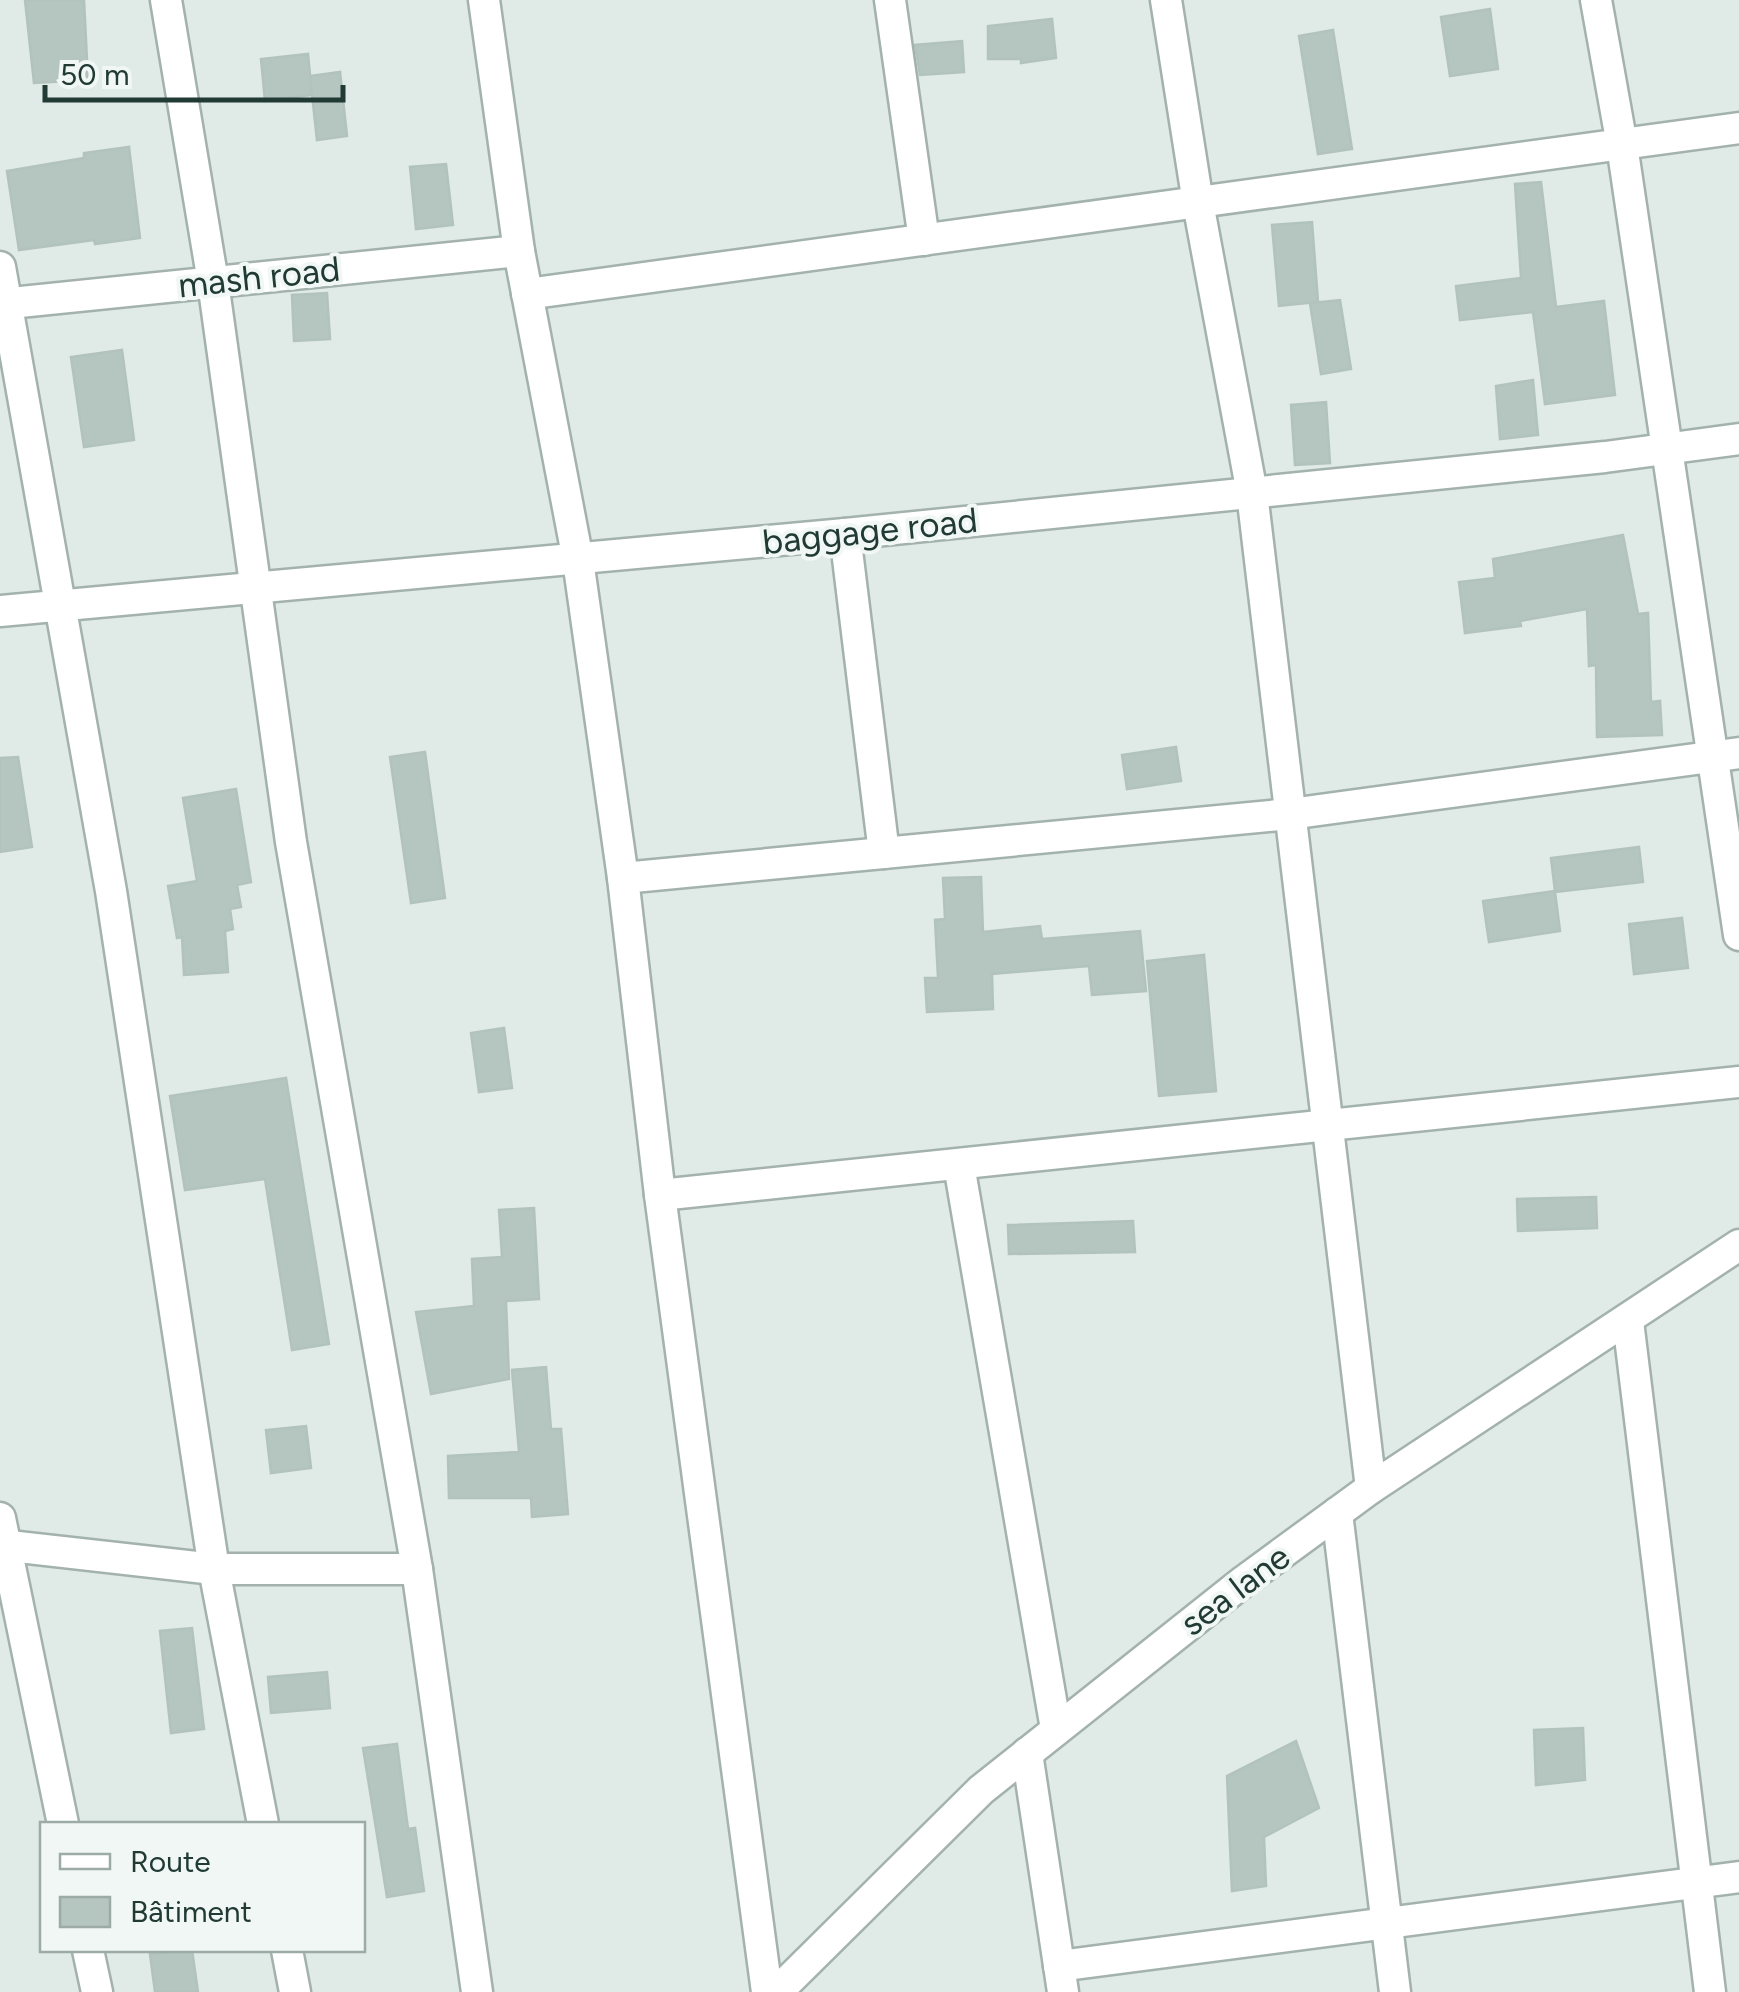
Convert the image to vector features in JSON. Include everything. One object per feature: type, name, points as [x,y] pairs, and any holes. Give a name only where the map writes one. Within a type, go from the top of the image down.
[{"type":"street","points":[[166,0],[213,282],[291,842],[417,1570],[476,1992]]},
{"type":"street","points":[[484,0],[519,251],[578,560],[768,1992]]},
{"type":"street","points":[[890,0],[924,240]]},
{"type":"street","points":[[1166,0],[1198,203],[1252,493],[1372,1488]]},
{"type":"street","points":[[1596,0],[1667,449],[1725,755],[1739,935]]},
{"type":"street","points":[[527,294],[1739,128]]},
{"type":"street","name":"mash road","points":[[3,304],[519,251]]},
{"type":"street","points":[[0,267],[3,304],[111,891],[214,1569],[263,1822]]},
{"type":"street","name":"baggage road","points":[[0,611],[844,534],[1739,439]]},
{"type":"street","points":[[844,534],[884,853]]},
{"type":"street","points":[[623,878],[1290,814],[1725,755]]},
{"type":"street","points":[[660,1195],[1739,1082]]},
{"type":"street","points":[[959,1164],[1056,1729]]},
{"type":"street","name":"sea lane","points":[[777,1992],[981,1790],[1244,1581],[1372,1488],[1739,1245]]},
{"type":"street","points":[[1628,1321],[1710,1992]]},
{"type":"street","points":[[1337,1513],[1396,1992]]},
{"type":"street","points":[[62,1822],[2,1536],[214,1569],[417,1570]]},
{"type":"street","points":[[1027,1753],[1061,1979],[1386,1924],[1739,1877]]},
{"type":"street","points":[[88,1952],[97,1992]]},
{"type":"street","points":[[287,1952],[295,1992]]},
{"type":"building","points":[[25,0],[84,0],[88,80],[34,83]]},
{"type":"building","points":[[1490,9],[1498,69],[1450,76],[1441,17]]},
{"type":"building","points":[[1052,19],[1056,58],[1021,63],[1021,59],[988,59],[988,26]]},
{"type":"building","points":[[1333,30],[1352,149],[1318,154],[1299,36]]},
{"type":"building","points":[[962,41],[964,72],[920,75],[915,45]]},
{"type":"building","points":[[308,54],[312,95],[265,101],[261,59]]},
{"type":"building","points":[[340,72],[347,136],[317,140],[310,76]]},
{"type":"building","points":[[129,147],[140,238],[19,250],[7,171]]},
{"type":"building","points":[[446,164],[453,225],[416,229],[410,167]]},
{"type":"building","points":[[1541,182],[1556,307],[1604,301],[1615,395],[1545,404],[1533,312],[1460,320],[1456,286],[1521,278],[1515,184]]},
{"type":"building","points":[[1312,222],[1318,302],[1279,306],[1272,225]]},
{"type":"building","points":[[327,293],[330,339],[294,341],[292,295]]},
{"type":"building","points":[[1340,300],[1351,369],[1321,374],[1310,303]]},
{"type":"building","points":[[122,350],[134,440],[84,447],[71,357]]},
{"type":"building","points":[[1533,380],[1538,435],[1500,439],[1496,386]]},
{"type":"building","points":[[1326,402],[1330,463],[1295,465],[1291,405]]},
{"type":"building","points":[[1623,535],[1638,614],[1648,613],[1651,702],[1660,701],[1662,735],[1597,737],[1596,665],[1589,666],[1587,609],[1520,621],[1521,626],[1465,633],[1459,582],[1495,578],[1493,559]]},
{"type":"building","points":[[1176,747],[1181,781],[1127,789],[1122,755]]},
{"type":"building","points":[[425,752],[445,898],[411,903],[390,757]]},
{"type":"building","points":[[18,757],[32,847],[0,852],[0,758]]},
{"type":"building","points":[[236,789],[251,882],[237,885],[241,907],[230,909],[233,929],[225,931],[228,972],[184,975],[182,937],[177,938],[168,886],[197,881],[183,798]]},
{"type":"building","points":[[1639,847],[1643,882],[1555,892],[1560,931],[1489,942],[1483,901],[1555,891],[1551,858]]},
{"type":"building","points":[[981,877],[983,932],[1040,926],[1042,939],[1140,931],[1146,991],[1092,995],[1089,966],[992,974],[993,1009],[927,1012],[925,978],[938,978],[935,920],[945,919],[943,878]]},
{"type":"building","points":[[1682,918],[1688,968],[1634,974],[1629,924]]},
{"type":"building","points":[[1204,955],[1216,1091],[1159,1096],[1147,961]]},
{"type":"building","points":[[504,1028],[512,1088],[479,1092],[471,1033]]},
{"type":"building","points":[[286,1078],[329,1344],[292,1350],[265,1179],[185,1190],[170,1096]]},
{"type":"building","points":[[1596,1197],[1597,1228],[1518,1231],[1517,1199]]},
{"type":"building","points":[[534,1208],[539,1299],[506,1301],[509,1379],[431,1394],[416,1312],[474,1306],[472,1259],[502,1257],[499,1210]]},
{"type":"building","points":[[1133,1221],[1135,1252],[1009,1254],[1008,1225]]},
{"type":"building","points":[[546,1367],[551,1429],[561,1429],[568,1514],[532,1517],[531,1498],[449,1498],[448,1456],[519,1452],[512,1370]]},
{"type":"building","points":[[306,1426],[311,1468],[271,1473],[266,1430]]},
{"type":"building","points":[[192,1628],[204,1729],[171,1733],[160,1631]]},
{"type":"building","points":[[327,1672],[330,1708],[271,1713],[268,1677]]},
{"type":"building","points":[[1583,1728],[1585,1780],[1536,1785],[1534,1730]]},
{"type":"building","points":[[1296,1741],[1319,1808],[1264,1837],[1266,1886],[1232,1891],[1227,1776]]},
{"type":"building","points":[[397,1744],[408,1829],[415,1828],[424,1891],[387,1897],[363,1748]]},
{"type":"building","points":[[192,1952],[198,1992],[155,1992],[150,1954]]}]
